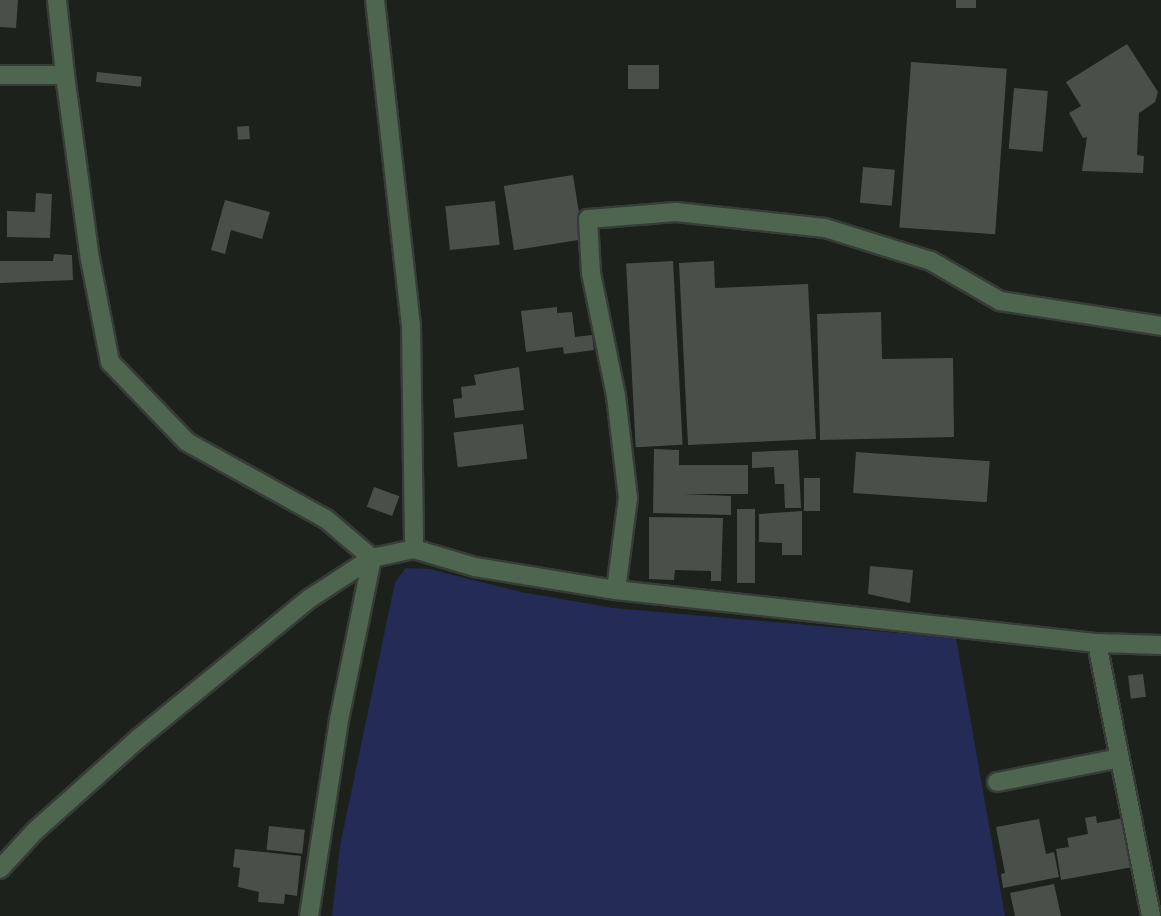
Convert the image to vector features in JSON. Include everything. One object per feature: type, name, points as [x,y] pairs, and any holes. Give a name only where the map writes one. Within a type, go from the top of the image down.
[{"type":"street","points":[[57,0],[90,259],[110,362],[187,442],[326,519],[372,558]]},
{"type":"street","points":[[375,0],[411,325],[414,550]]},
{"type":"street","points":[[0,75],[65,75]]},
{"type":"street","points":[[616,590],[628,498],[616,396],[592,273],[588,219],[676,212],[825,228],[932,261],[1000,301],[1161,326]]},
{"type":"street","points":[[0,869],[35,831],[229,661],[309,599],[372,558],[414,550],[475,567],[616,590],[1097,643],[1161,645]]},
{"type":"street","points":[[309,916],[339,720],[372,558]]},
{"type":"street","points":[[1097,643],[1151,916]]},
{"type":"street","points":[[997,782],[1120,758]]},
{"type":"shaded area","points":[[406,568],[429,569],[521,592],[613,608],[956,638],[1005,916],[332,916],[340,846],[395,582]]},
{"type":"building","points":[[0,0],[18,0],[16,28],[0,27]]},
{"type":"building","points":[[956,0],[976,0],[976,8],[956,8]]},
{"type":"building","points":[[1127,44],[1158,92],[1155,102],[1139,113],[1137,155],[1144,156],[1143,173],[1082,171],[1087,137],[1083,138],[1069,113],[1081,106],[1066,82]]},
{"type":"building","points":[[911,62],[1007,69],[995,234],[899,228]]},
{"type":"building","points":[[628,65],[659,65],[659,89],[628,89]]},
{"type":"building","points":[[97,72],[142,77],[141,87],[96,82]]},
{"type":"building","points":[[1014,88],[1048,91],[1043,152],[1009,149]]},
{"type":"building","points":[[249,126],[250,139],[238,140],[237,127]]},
{"type":"building","points":[[863,167],[895,170],[892,206],[860,203]]},
{"type":"building","points":[[573,175],[583,239],[514,250],[504,186]]},
{"type":"building","points":[[36,193],[52,194],[50,238],[7,237],[7,211],[35,212]]},
{"type":"building","points":[[225,200],[270,212],[262,239],[231,230],[225,254],[211,250]]},
{"type":"building","points":[[495,201],[500,245],[450,250],[445,206]]},
{"type":"building","points":[[54,254],[72,255],[73,280],[0,283],[0,261],[53,261]]},
{"type":"building","points":[[673,261],[683,445],[636,447],[626,263]]},
{"type":"building","points":[[714,261],[715,288],[808,284],[816,439],[688,445],[679,263]]},
{"type":"building","points":[[557,307],[557,313],[572,312],[575,337],[592,335],[594,350],[564,354],[563,347],[526,352],[521,311]]},
{"type":"building","points":[[881,312],[882,359],[953,358],[954,437],[820,440],[817,314]]},
{"type":"building","points":[[519,367],[524,410],[455,418],[453,399],[462,398],[461,387],[476,385],[474,375]]},
{"type":"building","points":[[523,424],[527,459],[458,467],[454,433]]},
{"type":"building","points":[[654,449],[679,450],[679,465],[748,465],[748,494],[683,494],[731,496],[731,515],[653,513]]},
{"type":"building","points":[[798,450],[801,508],[785,508],[784,484],[775,484],[774,467],[752,468],[752,452]]},
{"type":"building","points":[[856,452],[990,461],[987,502],[853,493]]},
{"type":"building","points":[[804,478],[820,478],[820,511],[804,511]]},
{"type":"building","points":[[374,487],[399,496],[392,516],[367,507]]},
{"type":"building","points":[[737,509],[755,509],[755,583],[737,583]]},
{"type":"building","points":[[802,511],[802,555],[782,555],[782,543],[759,542],[759,514]]},
{"type":"building","points":[[649,517],[723,518],[721,581],[711,581],[711,571],[675,570],[674,580],[649,579]]},
{"type":"building","points":[[870,566],[913,570],[910,603],[868,594]]},
{"type":"building","points":[[1143,674],[1146,697],[1131,699],[1128,676]]},
{"type":"building","points":[[1096,816],[1097,823],[1124,818],[1133,867],[1061,880],[1056,849],[1069,847],[1067,838],[1088,834],[1085,818]]},
{"type":"building","points":[[1039,819],[1046,854],[1054,852],[1059,877],[1003,888],[1001,874],[1005,873],[996,827]]},
{"type":"building","points":[[269,826],[305,830],[302,854],[266,850]]},
{"type":"building","points":[[235,849],[301,856],[297,896],[285,894],[284,904],[258,902],[259,892],[238,887],[240,868],[233,867]]},
{"type":"building","points":[[1054,884],[1061,916],[1015,916],[1010,893]]}]
